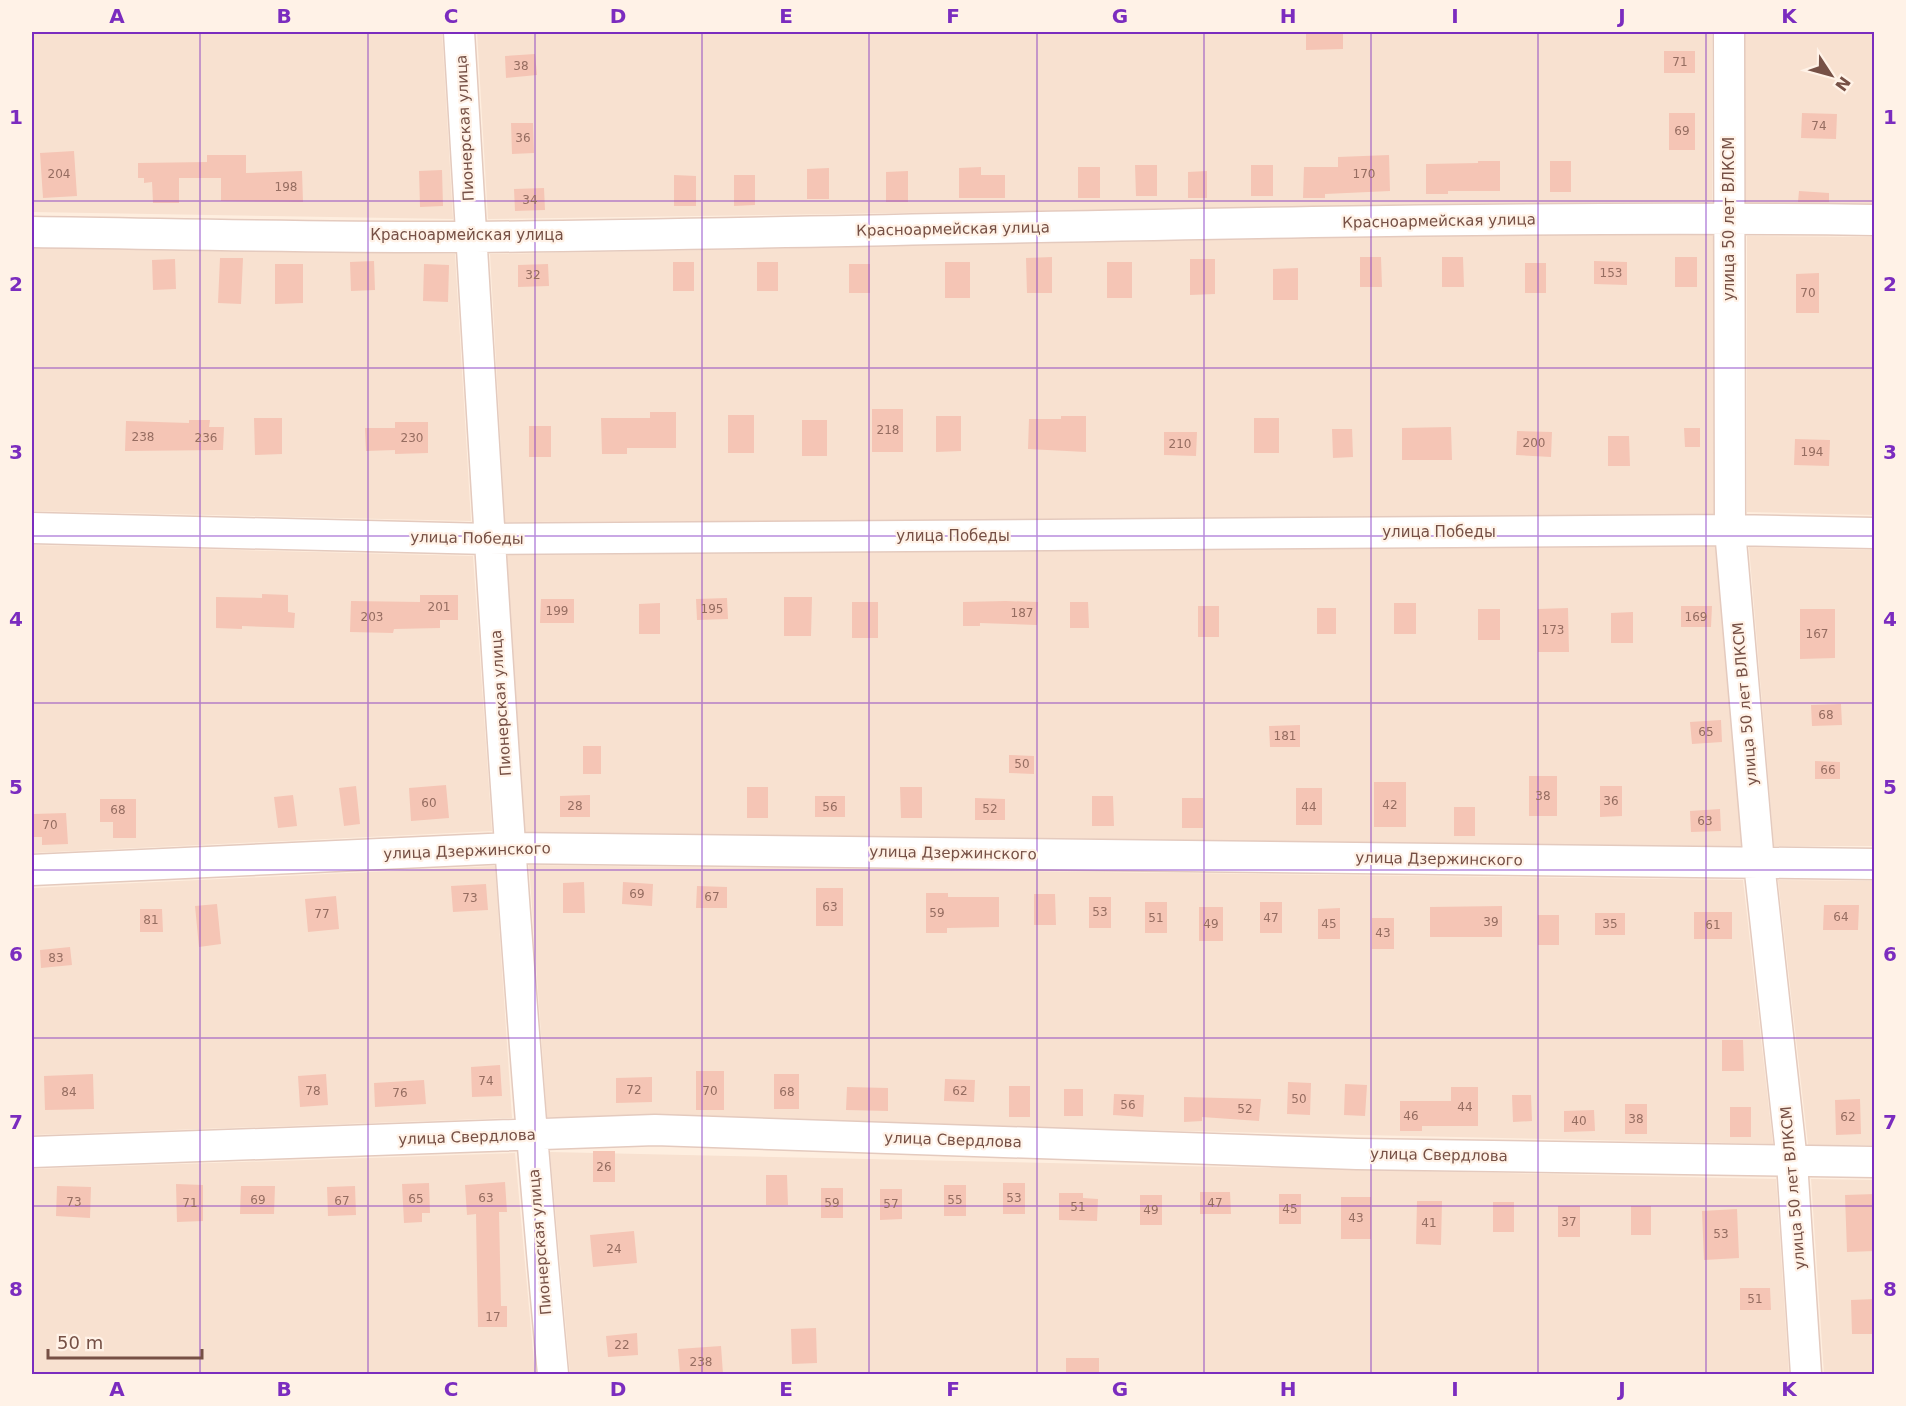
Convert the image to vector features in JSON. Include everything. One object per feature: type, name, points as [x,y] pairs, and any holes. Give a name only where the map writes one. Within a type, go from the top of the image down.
[{"type":"street","name":"Пионерская улица","points":[[459,32],[489,539],[531,1135],[553,1374]]},
{"type":"street","name":"улица 50 лет ВЛКСМ","points":[[1729,32],[1730,530],[1759,863],[1792,1162],[1806,1374]]},
{"type":"street","name":"Красноармейская улица","points":[[32,232],[472,237],[1729,218],[1875,220]]},
{"type":"street","name":"улица Победы","points":[[32,528],[489,539],[1730,530],[1875,532]]},
{"type":"street","name":"улица Дзержинского","points":[[32,870],[511,848],[1875,864]]},
{"type":"street","name":"улица Свердлова","points":[[32,1152],[655,1130],[1345,1154],[1875,1162]]},
{"type":"shaded area","points":[[32,32],[442,32],[453,219],[32,212]]},
{"type":"shaded area","points":[[477,32],[1712,32],[1712,201],[488,219]]},
{"type":"shaded area","points":[[1745,32],[1874,32],[1874,214],[1740,213]]},
{"type":"shaded area","points":[[1721,230],[1719,517],[505,522],[490,254]]},
{"type":"shaded area","points":[[1747,236],[1874,237],[1874,515],[1747,512]]},
{"type":"shaded area","points":[[32,247],[455,254],[471,521],[32,511]]},
{"type":"shaded area","points":[[32,545],[473,556],[492,831],[32,853]]},
{"type":"shaded area","points":[[1719,546],[1745,847],[522,832],[503,555]]},
{"type":"shaded area","points":[[1749,547],[1874,550],[1874,846],[1774,846]]},
{"type":"shaded area","points":[[529,865],[1743,880],[1773,1144],[547,1117]]},
{"type":"shaded area","points":[[495,866],[512,1118],[32,1135],[32,888]]},
{"type":"shaded area","points":[[1778,880],[1874,881],[1874,1145],[1808,1145]]},
{"type":"shaded area","points":[[550,1152],[1776,1179],[1789,1374],[570,1374]]},
{"type":"shaded area","points":[[515,1153],[535,1374],[32,1374],[32,1169]]},
{"type":"shaded area","points":[[1811,1179],[1874,1180],[1874,1374],[1824,1374]]},
{"type":"building","points":[[1306,32],[1343,32],[1343,49],[1306,50]]},
{"type":"building","points":[[1664,51],[1695,51],[1695,73],[1664,73]]},
{"type":"building","points":[[535,54],[537,75],[506,78],[505,56]]},
{"type":"building","points":[[1669,113],[1695,113],[1695,150],[1669,150]]},
{"type":"building","points":[[1802,113],[1837,114],[1836,139],[1801,138]]},
{"type":"building","points":[[511,123],[533,123],[534,153],[512,154]]},
{"type":"building","points":[[74,151],[77,196],[43,198],[40,153]]},
{"type":"building","points":[[207,155],[246,155],[246,173],[302,171],[303,202],[221,201],[221,178],[179,178],[179,203],[153,203],[152,182],[144,183],[144,178],[138,178],[138,163],[207,162]]},
{"type":"building","points":[[1389,155],[1390,191],[1325,194],[1325,198],[1303,198],[1304,167],[1338,167],[1338,157]]},
{"type":"building","points":[[1478,161],[1500,161],[1500,191],[1448,191],[1448,194],[1426,194],[1426,164],[1478,163]]},
{"type":"building","points":[[1550,161],[1571,161],[1571,192],[1550,192]]},
{"type":"building","points":[[1135,165],[1157,165],[1157,196],[1136,196]]},
{"type":"building","points":[[1251,165],[1273,165],[1273,196],[1251,196]]},
{"type":"building","points":[[981,167],[981,175],[1005,175],[1005,198],[959,198],[959,168]]},
{"type":"building","points":[[1078,167],[1100,167],[1100,198],[1078,198]]},
{"type":"building","points":[[829,168],[829,199],[807,199],[807,169]]},
{"type":"building","points":[[442,170],[443,206],[420,207],[419,171]]},
{"type":"building","points":[[908,171],[908,202],[886,202],[886,172]]},
{"type":"building","points":[[1207,171],[1207,198],[1188,198],[1188,172]]},
{"type":"building","points":[[674,175],[696,176],[696,206],[674,206]]},
{"type":"building","points":[[734,175],[755,175],[755,205],[734,206]]},
{"type":"building","points":[[544,188],[545,210],[515,211],[514,189]]},
{"type":"building","points":[[1799,191],[1829,193],[1829,202],[1798,202]]},
{"type":"building","points":[[1052,257],[1052,293],[1027,293],[1026,258]]},
{"type":"building","points":[[1360,257],[1381,257],[1382,287],[1360,287]]},
{"type":"building","points":[[1442,257],[1463,257],[1464,287],[1442,287]]},
{"type":"building","points":[[1675,257],[1697,257],[1697,287],[1675,287]]},
{"type":"building","points":[[220,258],[243,258],[241,304],[218,303]]},
{"type":"building","points":[[175,259],[176,289],[153,290],[152,260]]},
{"type":"building","points":[[1190,259],[1215,259],[1215,294],[1190,295]]},
{"type":"building","points":[[374,261],[375,290],[351,291],[350,262]]},
{"type":"building","points":[[1594,261],[1627,262],[1627,285],[1594,284]]},
{"type":"building","points":[[673,262],[694,262],[694,291],[673,291]]},
{"type":"building","points":[[757,262],[778,262],[778,291],[757,291]]},
{"type":"building","points":[[945,262],[970,262],[970,298],[945,298]]},
{"type":"building","points":[[1107,262],[1132,262],[1132,298],[1107,298]]},
{"type":"building","points":[[1525,263],[1546,263],[1546,293],[1525,293]]},
{"type":"building","points":[[275,264],[303,264],[303,303],[275,304]]},
{"type":"building","points":[[424,264],[449,265],[448,302],[423,301]]},
{"type":"building","points":[[548,264],[549,286],[518,287],[518,265]]},
{"type":"building","points":[[849,264],[870,264],[870,293],[849,293]]},
{"type":"building","points":[[1298,268],[1298,300],[1273,300],[1273,269]]},
{"type":"building","points":[[1819,273],[1819,313],[1796,313],[1796,274]]},
{"type":"building","points":[[872,409],[903,409],[903,452],[872,452]]},
{"type":"building","points":[[650,412],[676,412],[676,448],[627,448],[627,454],[602,454],[601,418],[650,418]]},
{"type":"building","points":[[728,415],[754,415],[754,453],[728,453]]},
{"type":"building","points":[[936,416],[961,416],[961,451],[936,452]]},
{"type":"building","points":[[1061,416],[1086,416],[1086,452],[1028,449],[1029,419],[1061,419]]},
{"type":"building","points":[[254,418],[282,418],[282,454],[255,455]]},
{"type":"building","points":[[1254,418],[1279,418],[1279,453],[1254,453]]},
{"type":"building","points":[[189,420],[210,420],[209,427],[224,427],[223,450],[125,451],[126,421],[189,423]]},
{"type":"building","points":[[802,420],[827,420],[827,456],[802,456]]},
{"type":"building","points":[[395,422],[428,422],[428,453],[395,454],[395,450],[366,451],[365,428],[395,428]]},
{"type":"building","points":[[529,426],[551,426],[551,457],[529,457]]},
{"type":"building","points":[[1451,427],[1452,460],[1402,460],[1402,428]]},
{"type":"building","points":[[1684,428],[1700,428],[1700,447],[1685,447]]},
{"type":"building","points":[[1332,429],[1352,429],[1353,457],[1333,458]]},
{"type":"building","points":[[1517,431],[1552,432],[1551,457],[1516,455]]},
{"type":"building","points":[[1164,432],[1197,432],[1196,456],[1164,455]]},
{"type":"building","points":[[1608,436],[1629,436],[1630,466],[1608,466]]},
{"type":"building","points":[[1795,439],[1830,440],[1829,466],[1794,465]]},
{"type":"building","points":[[262,594],[288,595],[288,612],[295,613],[294,628],[242,626],[242,629],[216,628],[216,597],[262,598]]},
{"type":"building","points":[[420,595],[458,595],[458,620],[440,620],[440,628],[394,629],[393,633],[350,632],[351,601],[420,602]]},
{"type":"building","points":[[784,597],[812,597],[811,636],[784,636]]},
{"type":"building","points":[[727,598],[728,619],[697,620],[696,599]]},
{"type":"building","points":[[541,599],[574,599],[574,623],[540,623]]},
{"type":"building","points":[[852,602],[878,602],[878,638],[852,638]]},
{"type":"building","points":[[963,602],[1038,602],[1037,625],[980,623],[980,626],[963,626]]},
{"type":"building","points":[[1070,602],[1088,602],[1089,628],[1070,628]]},
{"type":"building","points":[[660,603],[660,634],[639,634],[639,604]]},
{"type":"building","points":[[1394,603],[1416,603],[1416,634],[1394,634]]},
{"type":"building","points":[[1198,606],[1219,606],[1219,637],[1198,637]]},
{"type":"building","points":[[1681,606],[1712,606],[1711,627],[1681,627]]},
{"type":"building","points":[[1317,608],[1336,608],[1336,634],[1317,634]]},
{"type":"building","points":[[1568,608],[1569,652],[1538,652],[1538,609]]},
{"type":"building","points":[[1478,609],[1500,609],[1500,640],[1478,640]]},
{"type":"building","points":[[1800,609],[1835,609],[1835,658],[1800,659]]},
{"type":"building","points":[[1633,612],[1633,643],[1611,643],[1611,613]]},
{"type":"building","points":[[1841,704],[1842,725],[1812,726],[1811,705]]},
{"type":"building","points":[[1721,720],[1722,742],[1692,744],[1690,722]]},
{"type":"building","points":[[1300,725],[1300,747],[1270,747],[1269,726]]},
{"type":"building","points":[[583,746],[601,746],[601,774],[583,774]]},
{"type":"building","points":[[1009,755],[1034,756],[1034,774],[1009,773]]},
{"type":"building","points":[[1815,761],[1840,762],[1840,779],[1815,779]]},
{"type":"building","points":[[1529,776],[1557,776],[1557,816],[1529,816]]},
{"type":"building","points":[[1374,782],[1406,782],[1406,827],[1374,827]]},
{"type":"building","points":[[446,785],[449,818],[411,821],[409,788]]},
{"type":"building","points":[[356,786],[360,824],[344,826],[339,788]]},
{"type":"building","points":[[1600,786],[1622,786],[1622,816],[1600,817]]},
{"type":"building","points":[[747,787],[768,787],[768,818],[747,818]]},
{"type":"building","points":[[900,787],[922,787],[922,818],[901,818]]},
{"type":"building","points":[[1296,788],[1322,788],[1322,825],[1296,825]]},
{"type":"building","points":[[293,795],[297,826],[278,828],[274,797]]},
{"type":"building","points":[[590,795],[590,817],[560,817],[560,796]]},
{"type":"building","points":[[815,796],[845,796],[845,817],[815,817]]},
{"type":"building","points":[[1092,796],[1113,796],[1114,826],[1092,826]]},
{"type":"building","points":[[975,798],[1005,799],[1005,820],[975,820]]},
{"type":"building","points":[[1182,798],[1203,798],[1203,828],[1182,828]]},
{"type":"building","points":[[100,799],[136,799],[136,838],[113,838],[113,822],[100,822]]},
{"type":"building","points":[[1454,807],[1475,807],[1475,836],[1454,836]]},
{"type":"building","points":[[1720,809],[1721,831],[1691,832],[1690,811]]},
{"type":"building","points":[[66,813],[68,844],[42,845],[42,837],[34,837],[33,814]]},
{"type":"building","points":[[584,882],[585,913],[563,913],[563,883]]},
{"type":"building","points":[[623,882],[653,884],[652,906],[622,904]]},
{"type":"building","points":[[486,884],[488,910],[453,912],[451,886]]},
{"type":"building","points":[[697,886],[727,887],[727,908],[696,908]]},
{"type":"building","points":[[816,888],[843,888],[843,926],[816,926]]},
{"type":"building","points":[[926,893],[948,893],[948,897],[999,897],[999,927],[947,928],[947,933],[926,933]]},
{"type":"building","points":[[1034,894],[1055,894],[1056,925],[1034,925]]},
{"type":"building","points":[[336,896],[339,929],[308,932],[305,899]]},
{"type":"building","points":[[1089,897],[1111,897],[1111,928],[1089,928]]},
{"type":"building","points":[[1145,902],[1167,902],[1167,933],[1145,933]]},
{"type":"building","points":[[1260,902],[1282,902],[1282,933],[1260,933]]},
{"type":"building","points":[[217,904],[221,944],[199,947],[195,906]]},
{"type":"building","points":[[1824,905],[1859,905],[1858,930],[1823,930]]},
{"type":"building","points":[[1502,906],[1502,937],[1430,937],[1430,907]]},
{"type":"building","points":[[1199,907],[1223,907],[1223,941],[1199,941]]},
{"type":"building","points":[[1340,908],[1340,939],[1318,939],[1318,909]]},
{"type":"building","points":[[140,909],[162,909],[163,932],[140,932]]},
{"type":"building","points":[[1694,912],[1732,912],[1732,939],[1694,939]]},
{"type":"building","points":[[1595,913],[1625,913],[1625,935],[1595,935]]},
{"type":"building","points":[[1538,915],[1559,915],[1559,945],[1538,945]]},
{"type":"building","points":[[1372,918],[1394,918],[1394,949],[1372,949]]},
{"type":"building","points":[[70,947],[72,965],[41,968],[40,950]]},
{"type":"building","points":[[1722,1040],[1743,1040],[1744,1071],[1722,1071]]},
{"type":"building","points":[[500,1065],[502,1096],[472,1097],[471,1067]]},
{"type":"building","points":[[696,1071],[724,1071],[724,1110],[696,1110]]},
{"type":"building","points":[[93,1074],[94,1109],[45,1110],[44,1076]]},
{"type":"building","points":[[326,1074],[328,1105],[300,1107],[298,1076]]},
{"type":"building","points":[[774,1074],[799,1074],[799,1109],[774,1109]]},
{"type":"building","points":[[652,1077],[652,1102],[616,1103],[616,1078]]},
{"type":"building","points":[[945,1079],[975,1080],[974,1102],[944,1101]]},
{"type":"building","points":[[424,1080],[426,1104],[375,1107],[374,1083]]},
{"type":"building","points":[[1288,1082],[1311,1083],[1310,1115],[1287,1114]]},
{"type":"building","points":[[1345,1084],[1367,1085],[1365,1116],[1344,1115]]},
{"type":"building","points":[[1009,1086],[1030,1086],[1030,1117],[1009,1117]]},
{"type":"building","points":[[847,1087],[888,1088],[888,1111],[846,1110]]},
{"type":"building","points":[[1451,1087],[1478,1087],[1478,1126],[1422,1126],[1422,1131],[1400,1131],[1400,1101],[1451,1101]]},
{"type":"building","points":[[1064,1089],[1083,1089],[1083,1116],[1064,1116]]},
{"type":"building","points":[[1114,1094],[1144,1095],[1143,1117],[1113,1115]]},
{"type":"building","points":[[1512,1095],[1531,1095],[1532,1121],[1513,1122]]},
{"type":"building","points":[[1184,1097],[1261,1099],[1259,1121],[1202,1117],[1202,1121],[1184,1122]]},
{"type":"building","points":[[1860,1099],[1861,1134],[1836,1135],[1835,1100]]},
{"type":"building","points":[[1625,1104],[1647,1104],[1647,1134],[1625,1134]]},
{"type":"building","points":[[1730,1107],[1751,1107],[1751,1137],[1730,1137]]},
{"type":"building","points":[[1594,1110],[1595,1131],[1564,1132],[1564,1111]]},
{"type":"building","points":[[593,1151],[615,1151],[615,1182],[593,1182]]},
{"type":"building","points":[[766,1175],[787,1175],[788,1205],[766,1205]]},
{"type":"building","points":[[505,1182],[507,1212],[499,1212],[501,1306],[507,1306],[507,1327],[478,1327],[476,1214],[467,1215],[465,1185]]},
{"type":"building","points":[[429,1183],[430,1213],[422,1213],[422,1222],[404,1223],[402,1184]]},
{"type":"building","points":[[1003,1183],[1025,1183],[1025,1214],[1003,1214]]},
{"type":"building","points":[[176,1184],[203,1185],[203,1221],[177,1222]]},
{"type":"building","points":[[944,1185],[966,1185],[966,1216],[944,1216]]},
{"type":"building","points":[[57,1186],[91,1187],[90,1218],[56,1216]]},
{"type":"building","points":[[241,1186],[275,1186],[274,1214],[240,1214]]},
{"type":"building","points":[[355,1186],[356,1215],[328,1216],[327,1187]]},
{"type":"building","points":[[821,1188],[843,1188],[843,1218],[821,1218]]},
{"type":"building","points":[[880,1189],[902,1189],[902,1219],[880,1220]]},
{"type":"building","points":[[1200,1192],[1230,1192],[1231,1214],[1200,1214]]},
{"type":"building","points":[[1059,1193],[1083,1193],[1083,1198],[1098,1199],[1097,1221],[1059,1220]]},
{"type":"building","points":[[1279,1194],[1301,1194],[1301,1224],[1279,1224]]},
{"type":"building","points":[[1875,1194],[1875,1251],[1847,1252],[1845,1195]]},
{"type":"building","points":[[1140,1195],[1162,1195],[1162,1225],[1140,1225]]},
{"type":"building","points":[[1341,1197],[1371,1197],[1371,1239],[1341,1239]]},
{"type":"building","points":[[1417,1201],[1442,1201],[1441,1245],[1416,1244]]},
{"type":"building","points":[[1493,1202],[1514,1202],[1514,1232],[1493,1232]]},
{"type":"building","points":[[1558,1206],[1580,1206],[1580,1237],[1558,1237]]},
{"type":"building","points":[[1631,1206],[1651,1206],[1651,1235],[1631,1235]]},
{"type":"building","points":[[1737,1209],[1739,1258],[1704,1260],[1702,1211]]},
{"type":"building","points":[[634,1231],[637,1263],[593,1267],[590,1235]]},
{"type":"building","points":[[1740,1288],[1770,1288],[1771,1310],[1740,1310]]},
{"type":"building","points":[[1875,1299],[1875,1334],[1852,1334],[1851,1300]]},
{"type":"building","points":[[816,1328],[817,1363],[792,1364],[791,1329]]},
{"type":"building","points":[[637,1333],[638,1355],[608,1357],[606,1336]]},
{"type":"building","points":[[721,1346],[723,1374],[680,1374],[678,1349]]},
{"type":"building","points":[[1066,1358],[1099,1358],[1099,1374],[1066,1374]]}]
